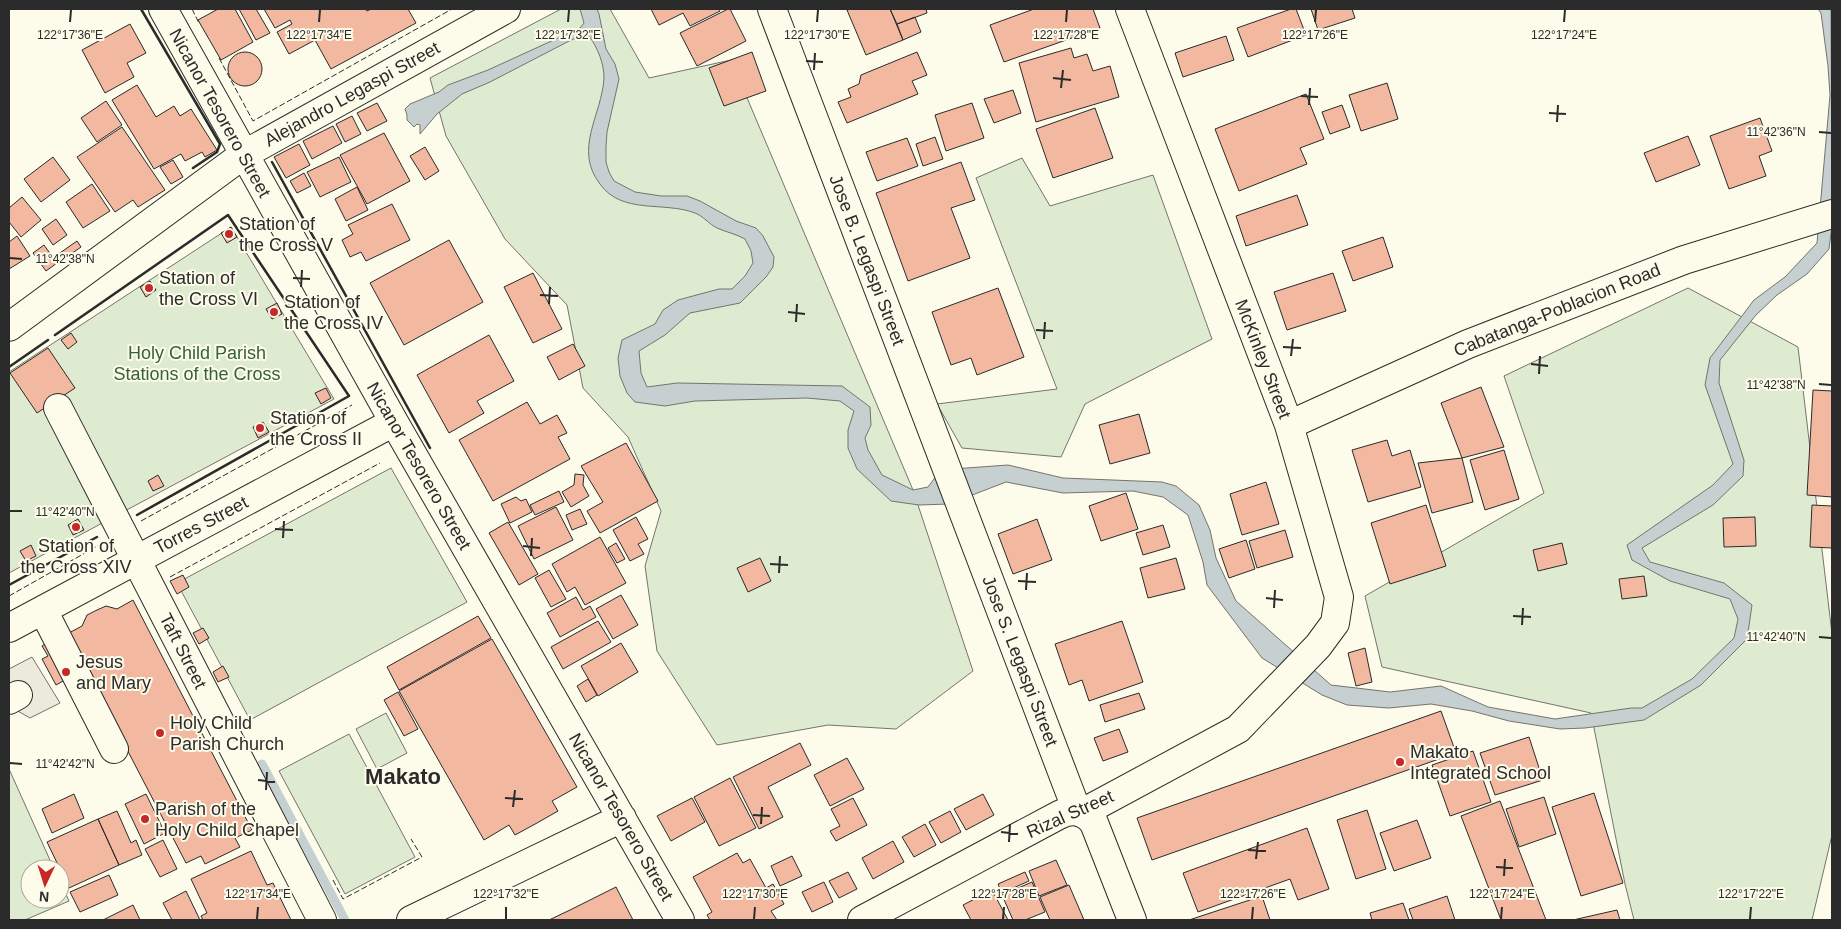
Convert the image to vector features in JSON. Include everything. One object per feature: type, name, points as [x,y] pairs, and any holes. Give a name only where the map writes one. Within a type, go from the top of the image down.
[{"type":"street","name":"Nicanor Tesorero Street","points":[[163,9],[394,422],[680,920]]},
{"type":"street","name":"Alejandro Legaspi Street","points":[[9,327],[243,155],[506,9]]},
{"type":"street","name":"Jose B. Legaspi Street","points":[[772,9],[962,511]]},
{"type":"street","name":"McKinley Street","points":[[1130,9],[1289,425],[1339,597],[1335,623],[1318,646],[1270,695]]},
{"type":"street","name":"Cabatanga-Poblacion Road","points":[[1289,425],[1468,344],[1684,260],[1832,214]]},
{"type":"street","name":"Taft Street","points":[[58,408],[322,920]]},
{"type":"street","name":"Torres Street","points":[[9,628],[394,422]]},
{"type":"street","name":"Jose S. Legaspi Street","points":[[962,511],[1079,812],[1094,823],[1132,920]]},
{"type":"street","points":[[43,610],[114,749]]},
{"type":"street","name":"Rizal Street","points":[[862,920],[1059,815],[1068,811],[1079,812],[1238,729],[1270,695]]},
{"type":"street","points":[[411,920],[622,818]]},
{"type":"green space","points":[[561,9],[610,9],[649,78],[731,60],[913,490],[973,671],[896,729],[828,725],[717,745],[657,651],[645,566],[661,511],[628,437],[583,388],[567,305],[505,239],[446,136],[430,78]]},
{"type":"green space","points":[[1022,158],[1050,206],[1153,175],[1212,339],[1085,404],[1061,457],[962,448],[937,404],[1057,389],[976,178]]},
{"type":"green space","name":"Holy Child Parish Stations of the Cross","points":[[231,227],[334,399],[9,573],[9,372]]},
{"type":"green space","points":[[1688,288],[1798,347],[1832,634],[1832,835],[1812,920],[1634,920],[1591,713],[1382,667],[1365,596],[1544,493],[1504,376]]},
{"type":"green space","points":[[391,468],[467,602],[250,720],[177,583]]},
{"type":"green space","points":[[386,713],[407,753],[377,769],[356,729]]},
{"type":"green space","points":[[349,734],[415,857],[345,894],[279,771]]},
{"type":"green space","points":[[9,769],[50,859],[20,859],[20,909],[50,909],[25,920],[9,920]]},
{"type":"shaded area","points":[[580,9],[597,9],[606,49],[615,64],[619,79],[607,132],[606,147],[606,162],[614,181],[635,192],[661,196],[687,196],[700,201],[736,221],[756,228],[763,236],[774,257],[773,267],[766,277],[740,303],[690,313],[665,335],[639,351],[641,373],[647,387],[677,383],[842,386],[870,407],[871,425],[865,438],[868,450],[882,475],[913,490],[928,487],[937,475],[953,469],[1008,465],[1063,478],[1162,482],[1176,486],[1199,505],[1210,530],[1216,558],[1236,601],[1331,685],[1390,692],[1441,686],[1488,707],[1555,719],[1642,708],[1692,679],[1734,638],[1738,619],[1730,599],[1670,581],[1632,560],[1627,545],[1713,485],[1733,464],[1705,385],[1710,358],[1754,300],[1785,277],[1817,243],[1830,95],[1821,13],[1818,9],[1831,9],[1832,226],[1829,249],[1807,274],[1777,295],[1756,315],[1720,360],[1719,383],[1744,460],[1743,476],[1713,505],[1642,548],[1650,562],[1724,583],[1752,605],[1747,639],[1701,685],[1644,720],[1585,728],[1560,729],[1509,721],[1472,711],[1431,704],[1389,708],[1347,705],[1322,695],[1262,658],[1207,585],[1203,562],[1188,515],[1163,497],[1133,491],[1063,493],[1006,482],[949,504],[919,505],[891,501],[857,469],[848,448],[848,430],[854,411],[840,401],[807,398],[695,401],[665,406],[635,402],[627,393],[620,376],[618,358],[622,340],[655,324],[663,310],[678,300],[719,289],[732,289],[745,276],[753,263],[751,251],[745,239],[717,228],[698,214],[670,208],[632,204],[609,194],[600,184],[592,171],[589,145],[602,92],[604,73],[600,56],[589,36],[573,39],[490,82],[462,94],[437,114],[420,134],[420,125],[417,124],[414,127],[407,120],[405,109],[410,104],[439,92],[448,85],[488,70],[580,28],[584,23]]},
{"type":"shaded area","points":[[32,657],[60,703],[30,718],[9,706],[9,669]]},
{"type":"building","points":[[218,9],[235,9],[253,42],[221,60],[198,20]]},
{"type":"building","points":[[239,9],[256,9],[270,33],[256,40]]},
{"type":"building","points":[[264,9],[365,9],[367,11],[371,9],[408,9],[416,23],[331,69],[315,40],[289,54],[277,32],[292,24],[290,20],[275,28]]},
{"type":"building","points":[[651,9],[719,9],[720,11],[690,26],[683,13],[659,25]]},
{"type":"building","points":[[730,9],[746,41],[697,66],[680,33]]},
{"type":"building","points":[[890,9],[903,40],[866,55],[847,10]]},
{"type":"building","points":[[890,9],[926,9],[927,13],[897,24]]},
{"type":"building","points":[[1034,9],[1093,9],[1100,28],[1004,62],[990,25]]},
{"type":"building","points":[[1291,9],[1296,9],[1306,35],[1248,57],[1237,28]]},
{"type":"building","points":[[1311,9],[1352,9],[1355,18],[1318,30]]},
{"type":"building","points":[[915,17],[921,32],[903,40],[897,24]]},
{"type":"building","points":[[130,24],[146,53],[127,63],[134,77],[105,93],[82,50]]},
{"type":"building","points":[[1226,36],[1234,60],[1183,77],[1175,53]]},
{"type":"building","points":[[1071,48],[1074,58],[1087,54],[1093,71],[1110,66],[1119,97],[1036,122],[1019,63]]},
{"type":"building","points":[[245,52],[257,57],[262,69],[257,81],[245,86],[233,81],[228,69],[233,57]]},
{"type":"building","points":[[752,52],[766,91],[724,106],[709,68]]},
{"type":"building","points":[[917,52],[927,75],[912,81],[918,94],[847,123],[838,102],[851,97],[848,89],[859,84],[861,75]]},
{"type":"building","points":[[1387,83],[1398,119],[1361,131],[1349,95]]},
{"type":"building","points":[[137,85],[156,117],[174,106],[180,116],[191,109],[217,150],[205,157],[202,152],[185,161],[181,154],[154,169],[112,100]]},
{"type":"building","points":[[1013,90],[1021,113],[994,123],[984,99]]},
{"type":"building","points":[[1306,94],[1324,139],[1300,148],[1307,164],[1239,191],[1215,129]]},
{"type":"building","points":[[106,101],[122,125],[97,142],[81,118]]},
{"type":"building","points":[[377,103],[387,121],[367,131],[357,113]]},
{"type":"building","points":[[972,103],[984,138],[946,151],[935,115]]},
{"type":"building","points":[[1342,105],[1350,127],[1330,134],[1322,112]]},
{"type":"building","points":[[1095,108],[1113,158],[1053,178],[1036,129]]},
{"type":"building","points":[[352,116],[361,134],[345,142],[336,124]]},
{"type":"building","points":[[1760,118],[1772,151],[1759,156],[1766,176],[1729,189],[1710,136]]},
{"type":"building","points":[[333,126],[342,143],[312,159],[303,141]]},
{"type":"building","points":[[122,127],[165,190],[138,207],[133,200],[115,212],[77,157]]},
{"type":"building","points":[[384,133],[410,181],[367,204],[340,155]]},
{"type":"building","points":[[1688,136],[1700,165],[1656,182],[1644,153]]},
{"type":"building","points":[[935,137],[943,159],[923,166],[916,144]]},
{"type":"building","points":[[907,138],[918,166],[877,181],[866,152]]},
{"type":"building","points":[[299,144],[310,165],[286,178],[274,157]]},
{"type":"building","points":[[425,147],[439,171],[425,180],[410,156]]},
{"type":"building","points":[[53,157],[70,180],[41,202],[24,179]]},
{"type":"building","points":[[339,157],[351,182],[320,197],[307,172]]},
{"type":"building","points":[[173,160],[183,177],[171,184],[160,167]]},
{"type":"building","points":[[961,162],[975,200],[951,208],[970,258],[908,281],[876,193]]},
{"type":"building","points":[[304,173],[311,186],[297,193],[290,181]]},
{"type":"building","points":[[92,184],[110,211],[83,228],[66,202]]},
{"type":"building","points":[[357,187],[368,210],[346,221],[335,199]]},
{"type":"building","points":[[1297,195],[1308,225],[1246,246],[1236,216]]},
{"type":"building","points":[[22,197],[41,220],[21,237],[9,222],[9,208]]},
{"type":"building","points":[[392,204],[410,240],[366,261],[361,252],[350,257],[342,240],[353,234],[348,225]]},
{"type":"building","points":[[56,219],[67,235],[53,245],[42,229]]},
{"type":"building","points":[[231,227],[237,237],[227,243],[221,233]]},
{"type":"building","points":[[17,236],[30,256],[9,269],[9,242]]},
{"type":"building","points":[[1383,237],[1393,267],[1353,281],[1342,251]]},
{"type":"building","points":[[449,240],[483,302],[404,345],[370,283]]},
{"type":"building","points":[[77,241],[81,247],[61,261],[57,255]]},
{"type":"building","points":[[44,245],[57,263],[46,271],[33,253]]},
{"type":"building","points":[[533,273],[562,329],[533,343],[504,287]]},
{"type":"building","points":[[1333,273],[1346,311],[1287,330],[1274,292]]},
{"type":"building","points":[[150,281],[156,290],[146,297],[140,287]]},
{"type":"building","points":[[998,288],[1024,357],[977,375],[971,358],[951,365],[932,312]]},
{"type":"building","points":[[277,303],[282,314],[272,319],[266,309]]},
{"type":"building","points":[[71,333],[77,342],[68,349],[61,340]]},
{"type":"building","points":[[489,335],[514,381],[477,401],[484,413],[449,433],[417,375]]},
{"type":"building","points":[[573,344],[585,366],[559,380],[547,357]]},
{"type":"building","points":[[48,348],[75,388],[37,413],[10,373]]},
{"type":"building","points":[[1481,387],[1504,447],[1462,458],[1441,403]]},
{"type":"building","points":[[326,388],[331,398],[321,404],[315,393]]},
{"type":"building","points":[[1813,390],[1832,391],[1832,497],[1807,495]]},
{"type":"building","points":[[527,402],[540,424],[557,415],[567,433],[558,437],[570,459],[493,501],[459,440]]},
{"type":"building","points":[[1139,414],[1150,453],[1110,464],[1099,425]]},
{"type":"building","points":[[263,422],[269,432],[258,438],[253,427]]},
{"type":"building","points":[[1387,440],[1392,456],[1410,450],[1421,487],[1368,502],[1352,450]]},
{"type":"building","points":[[626,443],[658,501],[600,533],[587,511],[603,502],[581,466]]},
{"type":"building","points":[[1504,450],[1519,499],[1485,510],[1470,460]]},
{"type":"building","points":[[1462,458],[1473,502],[1432,513],[1418,463]]},
{"type":"building","points":[[575,474],[584,475],[583,485],[589,496],[571,507],[562,492],[574,485]]},
{"type":"building","points":[[158,475],[164,486],[153,491],[148,481]]},
{"type":"building","points":[[1266,482],[1279,524],[1242,535],[1230,494]]},
{"type":"building","points":[[559,491],[564,502],[535,515],[530,505]]},
{"type":"building","points":[[1126,493],[1138,529],[1101,541],[1089,506]]},
{"type":"building","points":[[516,497],[521,501],[526,499],[532,512],[510,523],[501,504]]},
{"type":"building","points":[[1426,505],[1446,566],[1390,584],[1371,523]]},
{"type":"building","points":[[1812,505],[1832,506],[1832,548],[1810,547]]},
{"type":"building","points":[[556,507],[573,540],[534,559],[518,526]]},
{"type":"building","points":[[580,509],[587,524],[572,530],[566,515]]},
{"type":"building","points":[[636,517],[648,539],[638,544],[644,554],[630,561],[613,530]]},
{"type":"building","points":[[1755,517],[1756,546],[1724,547],[1723,518]]},
{"type":"building","points":[[78,519],[84,530],[73,535],[68,525]]},
{"type":"building","points":[[1037,519],[1052,560],[1013,574],[998,534]]},
{"type":"building","points":[[508,522],[538,574],[519,585],[489,533]]},
{"type":"building","points":[[1163,525],[1170,547],[1143,555],[1136,533]]},
{"type":"building","points":[[1285,530],[1293,557],[1257,568],[1249,541]]},
{"type":"building","points":[[600,537],[626,583],[585,605],[575,587],[567,592],[552,564]]},
{"type":"building","points":[[1246,540],[1255,569],[1229,578],[1219,549]]},
{"type":"building","points":[[616,543],[625,559],[617,563],[608,548]]},
{"type":"building","points":[[1562,543],[1567,564],[1538,571],[1533,550]]},
{"type":"building","points":[[31,545],[36,556],[26,561],[20,551]]},
{"type":"building","points":[[760,558],[771,581],[748,592],[737,568]]},
{"type":"building","points":[[1176,558],[1185,589],[1148,598],[1140,568]]},
{"type":"building","points":[[549,570],[566,599],[551,607],[535,578]]},
{"type":"building","points":[[183,575],[189,587],[177,594],[170,581]]},
{"type":"building","points":[[1644,576],[1647,596],[1622,599],[1619,579]]},
{"type":"building","points":[[621,595],[638,625],[613,639],[596,609]]},
{"type":"building","points":[[576,597],[583,610],[590,606],[596,617],[560,637],[547,613]]},
{"type":"building","name":"Holy Child Parish Church","points":[[133,600],[252,830],[235,838],[240,847],[205,864],[201,856],[186,863],[67,634],[82,626],[87,615],[106,606],[117,609]]},
{"type":"building","points":[[478,616],[491,638],[399,690],[387,667]]},
{"type":"building","points":[[598,621],[611,642],[563,669],[551,647]]},
{"type":"building","points":[[1122,621],[1143,682],[1089,701],[1082,680],[1069,685],[1055,644]]},
{"type":"building","points":[[203,628],[209,638],[199,644],[193,633]]},
{"type":"building","points":[[492,639],[577,787],[552,801],[558,811],[537,823],[515,835],[509,825],[484,840],[399,691]]},
{"type":"building","points":[[621,643],[638,672],[598,696],[581,666]]},
{"type":"building","points":[[45,644],[65,680],[56,685],[42,659],[48,656],[42,646]]},
{"type":"building","points":[[1365,648],[1372,682],[1356,686],[1348,653]]},
{"type":"building","points":[[223,666],[229,677],[218,682],[213,672]]},
{"type":"building","points":[[588,679],[597,695],[586,702],[577,686]]},
{"type":"building","points":[[398,692],[418,729],[404,736],[384,700]]},
{"type":"building","points":[[1139,693],[1145,709],[1105,722],[1100,705]]},
{"type":"building","points":[[1441,711],[1456,753],[1152,860],[1137,818]]},
{"type":"building","points":[[1119,729],[1128,752],[1103,761],[1094,738]]},
{"type":"building","points":[[1529,737],[1543,780],[1495,795],[1480,753]]},
{"type":"building","points":[[800,743],[811,765],[768,787],[783,817],[759,829],[733,777]]},
{"type":"building","points":[[1473,751],[1491,802],[1450,816],[1432,765]]},
{"type":"building","points":[[847,758],[864,789],[830,806],[814,775]]},
{"type":"building","points":[[730,778],[756,828],[719,846],[694,797]]},
{"type":"building","points":[[1594,793],[1623,883],[1581,896],[1552,807]]},
{"type":"building","points":[[74,794],[84,818],[52,833],[42,809]]},
{"type":"building","name":"Parish of the Holy Child Chapel","points":[[146,794],[165,833],[144,844],[125,804]]},
{"type":"building","points":[[983,794],[994,815],[966,830],[954,809]]},
{"type":"building","points":[[1544,797],[1556,834],[1519,847],[1506,809]]},
{"type":"building","points":[[692,798],[705,822],[671,841],[657,816]]},
{"type":"building","points":[[853,798],[867,825],[836,841],[830,831],[840,826],[831,809]]},
{"type":"building","points":[[1500,801],[1546,920],[1501,920],[1461,816]]},
{"type":"building","points":[[1367,810],[1386,869],[1356,879],[1337,820]]},
{"type":"building","points":[[117,811],[131,843],[136,840],[142,855],[119,865],[98,819]]},
{"type":"building","points":[[950,811],[961,832],[941,843],[929,822]]},
{"type":"building","points":[[98,819],[119,865],[70,888],[70,859],[55,859],[47,842]]},
{"type":"building","points":[[1417,820],[1431,858],[1394,871],[1380,833]]},
{"type":"building","points":[[925,824],[936,845],[914,857],[902,837]]},
{"type":"building","points":[[1307,828],[1329,889],[1298,900],[1290,879],[1198,912],[1183,873]]},
{"type":"building","points":[[163,840],[177,869],[160,877],[145,849]]},
{"type":"building","points":[[893,841],[904,862],[873,879],[862,858]]},
{"type":"building","points":[[251,851],[267,885],[273,883],[291,920],[203,920],[201,916],[207,913],[191,879]]},
{"type":"building","points":[[737,853],[743,863],[750,859],[766,888],[773,884],[784,904],[771,911],[777,920],[710,920],[707,915],[712,912],[693,877]]},
{"type":"building","points":[[792,856],[802,876],[780,886],[771,866]]},
{"type":"building","points":[[1056,860],[1067,885],[1039,896],[1029,871]]},
{"type":"building","points":[[848,872],[857,889],[839,898],[829,881]]},
{"type":"building","points":[[1025,872],[1029,881],[1002,893],[998,884]]},
{"type":"building","points":[[109,875],[118,895],[80,912],[70,892]]},
{"type":"building","points":[[824,882],[833,902],[812,912],[802,892]]},
{"type":"building","points":[[1032,882],[1045,912],[1025,920],[1013,920],[1002,895]]},
{"type":"building","points":[[1069,885],[1084,920],[1050,920],[1040,897]]},
{"type":"building","points":[[616,887],[633,920],[549,920],[570,910]]},
{"type":"building","points":[[992,890],[1008,920],[971,920],[963,905]]},
{"type":"building","points":[[186,891],[200,920],[172,920],[163,903]]},
{"type":"building","points":[[1262,896],[1270,920],[1189,920]]},
{"type":"building","points":[[1447,896],[1455,920],[1413,920],[1409,909]]},
{"type":"building","points":[[1403,903],[1409,920],[1372,920],[1370,913]]},
{"type":"building","points":[[133,905],[140,920],[103,920]]},
{"type":"building","points":[[1617,910],[1620,920],[1573,920]]},
{"type":"waterway","points":[[262,764],[345,920]]},
{"type":"fence","points":[[192,9],[199,23]]},
{"type":"fence","points":[[219,58],[253,121],[452,9]]},
{"type":"fence","points":[[141,521],[352,405]]},
{"type":"fence","points":[[170,577],[380,463]]},
{"type":"fence","points":[[9,596],[101,544]]},
{"type":"fence","points":[[333,880],[343,899],[422,857],[411,839]]},
{"type":"wall","points":[[141,9],[220,144],[217,152],[193,168]]},
{"type":"wall","points":[[272,162],[430,448]]},
{"type":"wall","points":[[55,335],[228,215],[349,396],[137,515]]},
{"type":"wall","points":[[9,367],[48,340]]},
{"type":"wall","points":[[9,585],[97,537]]},
{"type":"place","name":"Station of the Cross V","points":[[229,234]]},
{"type":"place","name":"Station of the Cross VI","points":[[149,288]]},
{"type":"place","name":"Station of the Cross IV","points":[[274,312]]},
{"type":"place","name":"Station of the Cross II","points":[[260,428]]},
{"type":"place","name":"Station of the Cross XIV","points":[[76,527]]},
{"type":"place","name":"Jesus and Mary","points":[[66,672]]},
{"type":"place","name":"Holy Child Parish Church","points":[[160,733]]},
{"type":"place","name":"Makato Integrated School","points":[[1400,762]]},
{"type":"place","name":"Parish of the Holy Child Chapel","points":[[145,819]]},
{"type":"district","name":"Makato","points":[[403,776]]}]
